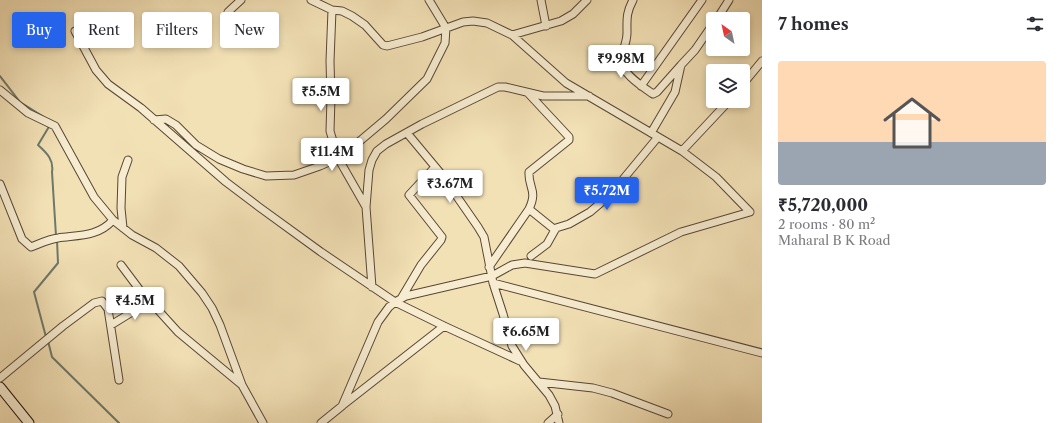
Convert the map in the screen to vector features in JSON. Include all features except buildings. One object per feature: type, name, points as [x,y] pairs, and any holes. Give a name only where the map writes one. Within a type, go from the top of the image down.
[{"type":"street","points":[[228,12],[241,0]]},
{"type":"street","points":[[311,0],[332,10],[342,12],[365,24],[383,45],[387,46],[422,37],[463,22],[473,21],[487,23],[512,35],[566,83],[682,151],[716,177],[750,212],[681,232],[595,274],[525,263],[512,265],[492,279],[402,297]]},
{"type":"street","points":[[154,120],[166,119],[176,125],[196,145],[219,159],[243,169],[266,176],[294,175],[320,166],[338,158],[348,151],[386,119],[426,79],[445,43],[446,28],[429,0]]},
{"type":"street","points":[[541,0],[546,26]]},
{"type":"street","points":[[512,35],[561,21],[573,14],[587,0]]},
{"type":"street","points":[[633,0],[627,16],[626,39],[621,59],[624,69],[641,86],[655,93],[695,50],[706,34]]},
{"type":"street","points":[[641,86],[702,0]]},
{"type":"street","points":[[721,12],[728,0]]},
{"type":"street","points":[[332,10],[330,132],[338,158],[366,207]]},
{"type":"street","points":[[84,48],[96,70],[108,84],[154,120],[226,182],[321,252],[395,302],[520,360]]},
{"type":"street","points":[[750,76],[762,61]]},
{"type":"street","points":[[651,133],[675,92],[681,65]]},
{"type":"street","points":[[372,287],[366,207],[369,170],[377,151],[386,144],[493,89],[505,87],[542,96],[554,97],[589,96]]},
{"type":"street","points":[[0,90],[28,113],[55,126],[94,197],[113,220],[132,235],[156,248],[179,266],[202,292],[220,325],[242,385],[263,423]]},
{"type":"street","points":[[489,267],[529,209],[533,200],[534,191],[528,172],[568,142],[570,138],[528,93]]},
{"type":"street","points":[[682,151],[722,108]]},
{"type":"street","points":[[407,133],[442,175],[484,238],[487,247],[492,279],[512,346],[520,360],[539,382],[555,406],[559,423]]},
{"type":"street","points":[[531,256],[547,244],[555,230],[559,227],[569,224],[599,206],[625,179],[658,137]]},
{"type":"street","points":[[123,228],[121,208],[122,177],[128,160]]},
{"type":"street","points":[[342,406],[378,322],[389,307],[402,297],[421,265],[441,240],[442,237],[409,195],[435,167]]},
{"type":"street","points":[[0,184],[22,239],[31,247],[58,238],[79,237],[106,228],[113,220]]},
{"type":"street","points":[[529,209],[555,230]]},
{"type":"street","points":[[121,265],[150,301],[178,332],[242,385]]},
{"type":"street","points":[[492,279],[762,353]]},
{"type":"street","points":[[0,378],[47,339],[94,304],[102,301],[108,310],[119,380]]},
{"type":"street","points":[[111,324],[150,301]]},
{"type":"street","points":[[322,423],[444,326]]},
{"type":"street","points":[[539,382],[593,388],[612,393],[668,414]]},
{"type":"street","points":[[0,387],[29,423]]},
{"type":"street","points":[[548,423],[558,414]]},
{"type":"waterway","points":[[0,76],[20,102],[44,117]]},
{"type":"waterway","points":[[50,125],[38,145],[47,154],[52,164],[56,236]]},
{"type":"waterway","points":[[46,337],[34,292],[58,263],[57,240]]},
{"type":"waterway","points":[[48,341],[52,357],[119,423]]}]
